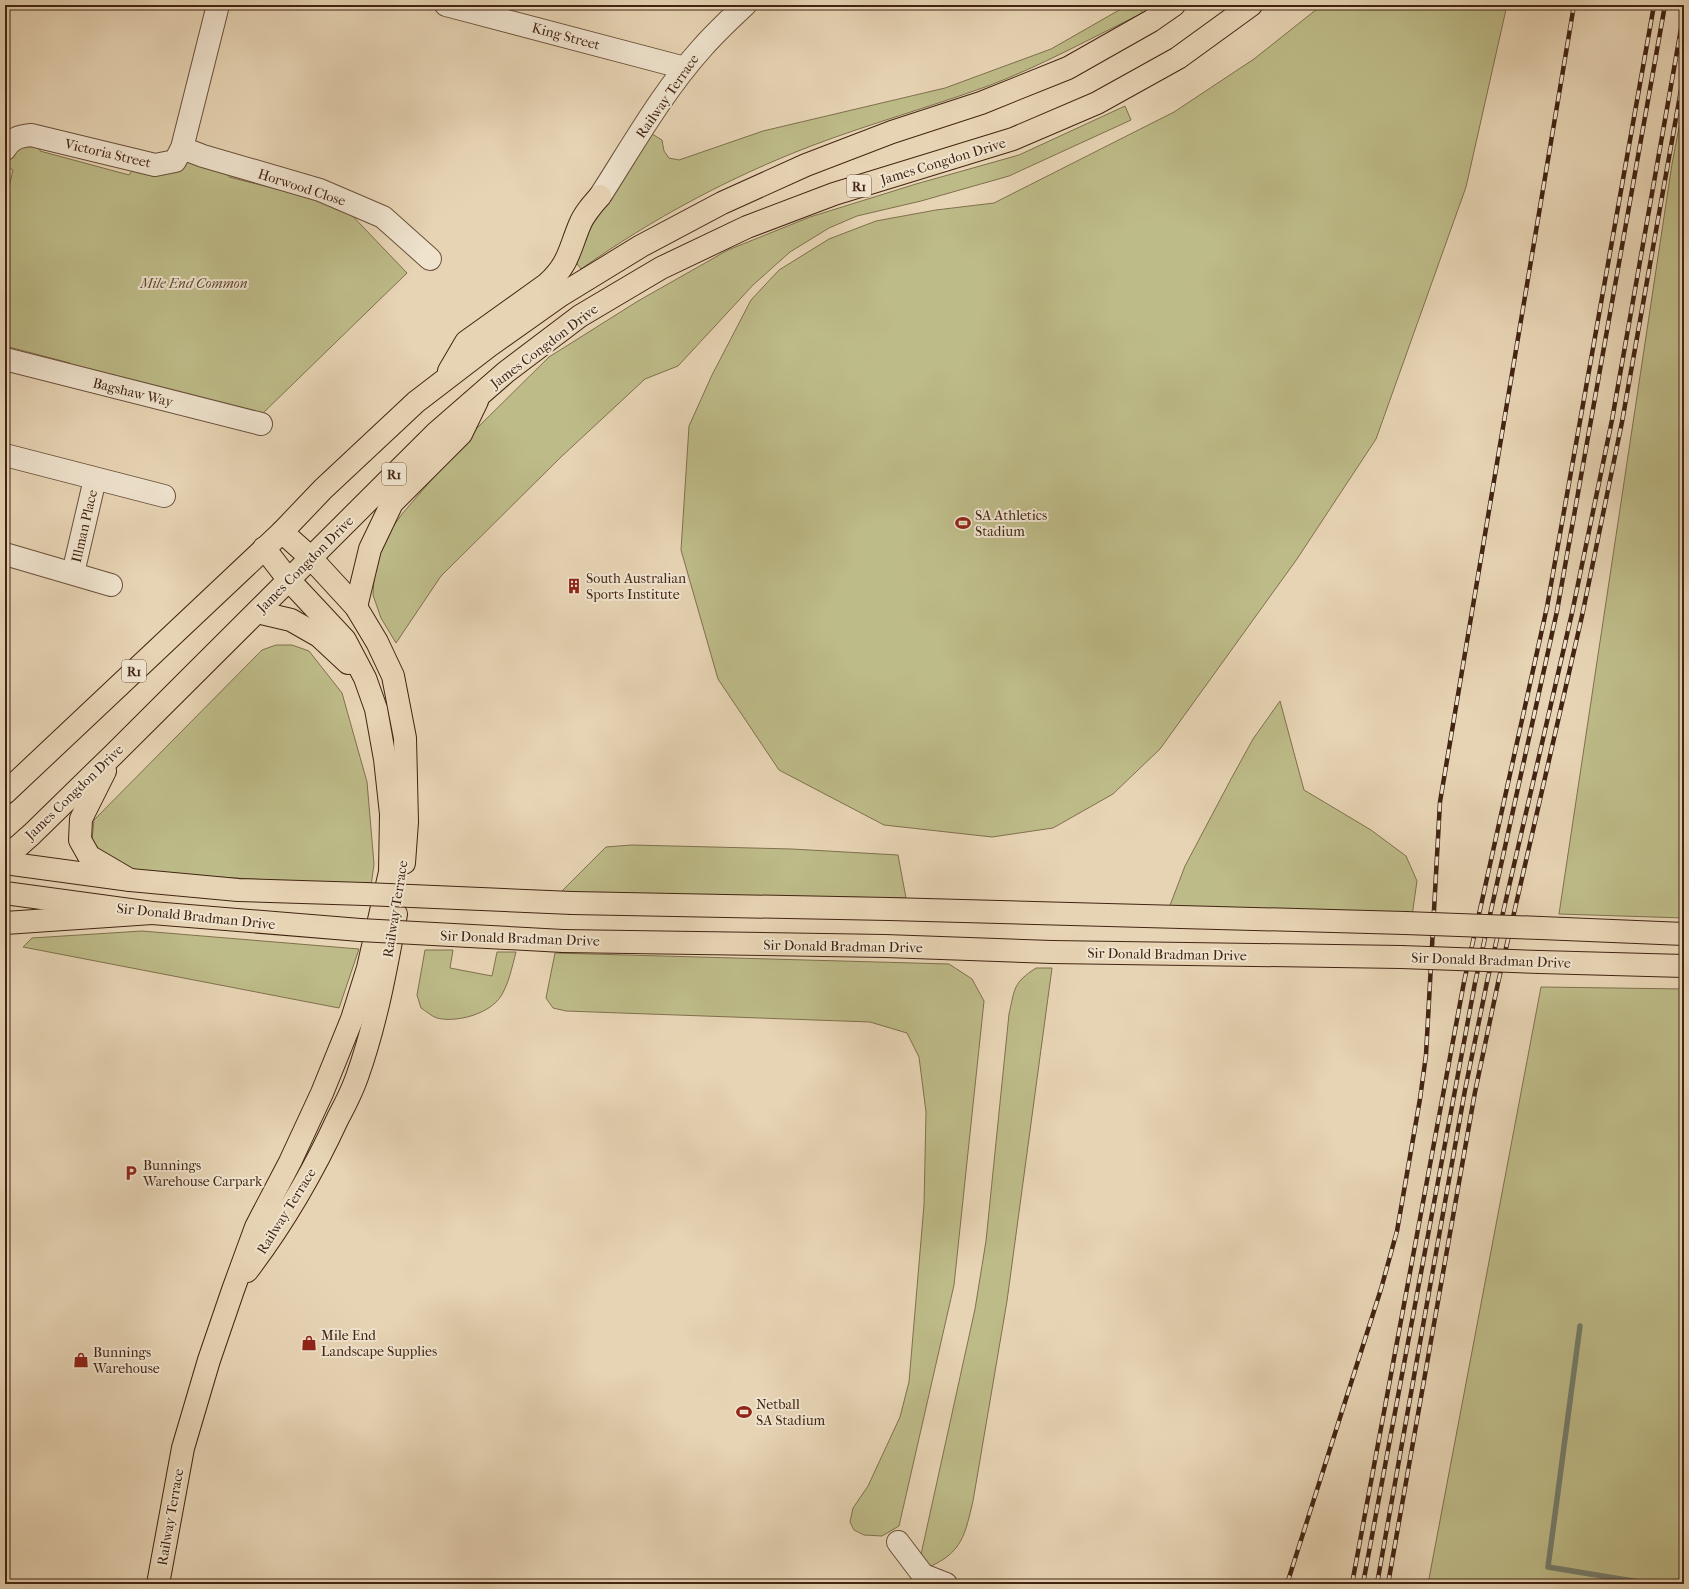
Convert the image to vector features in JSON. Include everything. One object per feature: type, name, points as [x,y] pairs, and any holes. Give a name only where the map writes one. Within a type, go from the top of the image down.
[{"type":"main road","name":"James Congdon Drive","points":[[5,793],[282,532],[345,468],[416,402],[489,346],[561,295],[641,246],[722,203],[806,165],[892,132],[980,103],[1068,68],[1151,21],[1174,5]]},
{"type":"main road","name":"James Congdon Drive","points":[[5,858],[32,834],[436,433],[506,372],[580,316],[661,268],[747,227],[834,194],[1013,139],[1098,103],[1178,58],[1251,5]]},
{"type":"main road","points":[[444,381],[466,342],[556,276],[567,258],[585,214],[600,196]]},
{"type":"main road","points":[[356,608],[370,549],[392,503],[461,434],[480,395]]},
{"type":"main road","name":"Railway Terrace","points":[[233,1290],[271,1240],[288,1213],[326,1146],[357,1077],[372,1026],[385,973],[403,874],[407,822],[405,738],[393,676],[378,642],[356,608],[310,557],[282,532]]},
{"type":"main road","name":"Railway Terrace","points":[[158,1584],[183,1448],[209,1360],[256,1226],[290,1162],[322,1093],[352,1019],[368,968],[390,872],[391,814],[385,759],[376,709],[365,678],[345,640],[288,579],[264,548]]},
{"type":"main road","points":[[257,612],[291,620],[319,636],[365,678]]},
{"type":"main road","points":[[112,755],[81,819],[80,840],[89,856],[130,880]]},
{"type":"main road","name":"Sir Donald Bradman Drive","points":[[5,863],[130,880],[238,890],[572,903],[889,909],[1541,928],[1684,934]]},
{"type":"main road","name":"Sir Donald Bradman Drive","points":[[5,893],[152,913],[360,930],[563,941],[885,946],[1052,952],[1401,957],[1684,966]]},
{"type":"main road","points":[[5,923],[152,913]]},
{"type":"street","name":"Victoria Street","points":[[5,149],[9,143],[20,136],[30,135],[155,165],[175,161],[182,148],[218,5]]},
{"type":"street","name":"King Street","points":[[446,5],[685,68]]},
{"type":"street","name":"Railway Terrace","points":[[600,196],[685,68],[701,48],[745,5]]},
{"type":"street","name":"Horwood Close","points":[[182,148],[203,156],[320,190],[383,217],[430,260]]},
{"type":"street","name":"Bagshaw Way","points":[[5,359],[261,424]]},
{"type":"street","name":"Illman Place","points":[[5,455],[164,496]]},
{"type":"street","name":"Illman Place","points":[[73,573],[95,479]]},
{"type":"street","points":[[5,554],[111,585]]},
{"type":"street","points":[[898,1542],[923,1576],[946,1584]]},
{"type":"green space","points":[[1128,5],[1138,5],[1143,13],[1027,70],[988,86],[811,146],[751,171],[692,200],[664,216],[581,269],[572,257],[583,223],[611,201],[652,134],[662,140],[664,151],[669,158],[679,160],[763,131],[945,88],[1051,49]]},
{"type":"green space","name":"SA Athletics Stadium","points":[[1322,5],[1507,5],[1466,187],[1376,439],[1297,559],[1160,749],[1113,794],[1053,828],[992,837],[884,825],[779,770],[718,679],[681,550],[689,426],[712,375],[751,300],[779,270],[829,239],[876,221],[936,210],[994,203],[1174,112],[1254,59]]},
{"type":"green space","points":[[1684,101],[1684,918],[1559,914],[1672,164]]},
{"type":"green space","points":[[1125,106],[1131,120],[1009,176],[921,201],[857,216],[829,228],[790,252],[753,285],[678,366],[645,379],[561,457],[441,576],[396,643],[381,618],[373,595],[375,562],[387,535],[402,514],[471,434],[549,357],[638,301],[728,250],[810,217],[916,184],[1019,155]]},
{"type":"green space","name":"Mile End Common","points":[[24,144],[40,145],[40,151],[129,175],[133,169],[169,171],[190,161],[230,173],[229,177],[343,206],[407,273],[260,416],[69,368],[70,363],[5,346],[5,186],[9,187],[13,170],[7,167],[11,155]]},
{"type":"green space","points":[[276,645],[292,645],[309,651],[342,693],[367,782],[374,864],[371,886],[133,872],[102,853],[92,840],[94,820],[262,650]]},
{"type":"green space","points":[[1280,701],[1304,790],[1371,830],[1406,856],[1417,881],[1412,916],[1169,908],[1185,866],[1231,779],[1253,739]]},
{"type":"green space","points":[[632,845],[792,849],[898,855],[906,898],[560,893],[606,847]]},
{"type":"green space","points":[[142,931],[359,949],[339,1008],[23,947],[32,938]]},
{"type":"green space","points":[[425,950],[453,950],[450,968],[492,976],[497,952],[516,952],[506,986],[496,1002],[489,1008],[472,1016],[445,1019],[437,1018],[421,1008],[417,995]]},
{"type":"green space","points":[[555,953],[949,964],[972,979],[984,1001],[954,1285],[899,1526],[882,1536],[864,1535],[854,1530],[850,1522],[853,1508],[868,1486],[900,1417],[909,1382],[924,1205],[926,1112],[919,1057],[907,1033],[870,1022],[566,1011],[553,1008],[546,998]]},
{"type":"green space","points":[[1036,968],[1052,968],[1007,1301],[973,1501],[968,1523],[961,1541],[949,1555],[929,1567],[920,1559],[975,1309],[986,1241],[1009,1014],[1016,987],[1028,973]]},
{"type":"green space","points":[[1541,987],[1684,989],[1684,1584],[1428,1584]]},
{"type":"waterway","points":[[1580,1326],[1548,1567],[1651,1584]]},
{"type":"railway","points":[[1287,1584],[1381,1289],[1397,1231],[1420,1099],[1426,1055],[1440,802],[1574,5]]},
{"type":"railway","points":[[1352,1584],[1464,982],[1547,607],[1654,5]]},
{"type":"railway","points":[[1363,1584],[1475,983],[1557,611],[1665,5]]},
{"type":"railway","points":[[1377,1584],[1465,1090],[1487,982],[1572,613],[1612,420],[1684,12]]},
{"type":"railway","points":[[1388,1584],[1475,1092],[1498,983],[1582,616],[1622,422],[1684,73]]},
{"type":"place","name":"SA Athletics Stadium","points":[[963,523]]},
{"type":"place","name":"South Australian Sports Institute","points":[[574,586]]},
{"type":"place","name":"Bunnings Warehouse Carpark","points":[[131,1173]]},
{"type":"place","name":"Mile End Landscape Supplies","points":[[309,1343]]},
{"type":"place","name":"Bunnings Warehouse","points":[[81,1360]]},
{"type":"place","name":"Netball SA Stadium","points":[[744,1412]]}]
